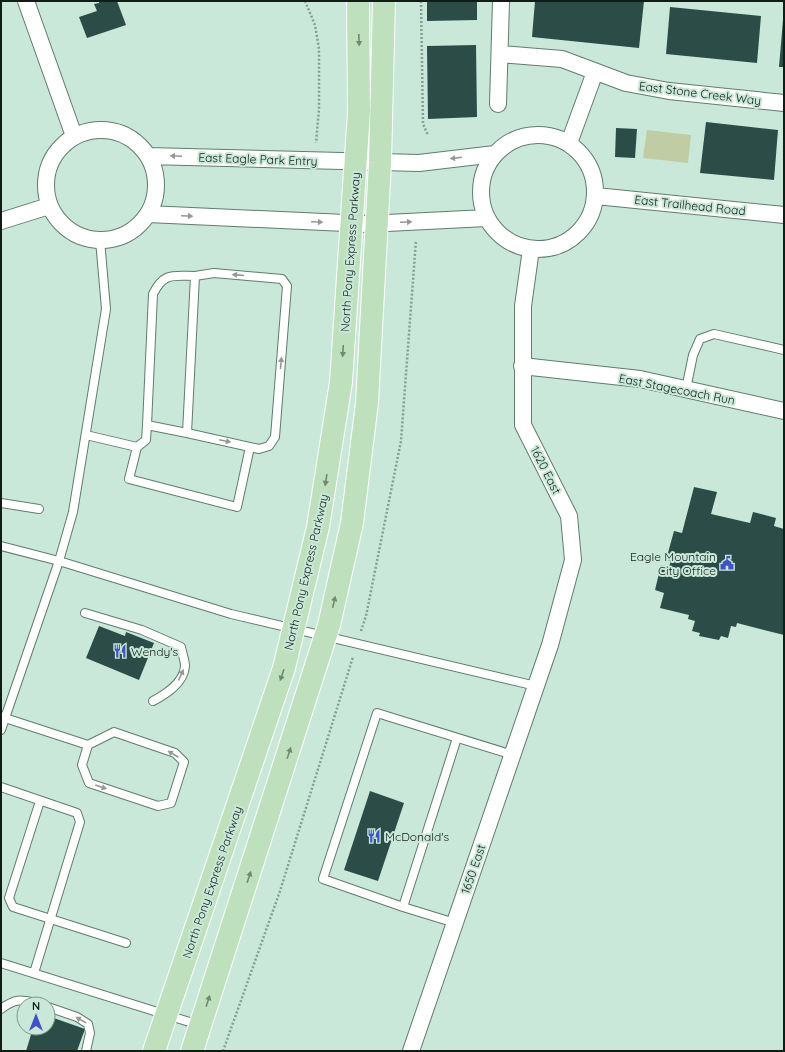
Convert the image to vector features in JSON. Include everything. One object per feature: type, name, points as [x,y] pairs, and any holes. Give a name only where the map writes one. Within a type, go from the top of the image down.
[{"type":"main road","name":"North Pony Express Parkway","points":[[358,1],[359,104],[368,162]]},
{"type":"main road","name":"North Pony Express Parkway","points":[[192,1051],[326,635],[352,523],[366,410],[365,224],[368,162],[384,1]]},
{"type":"main road","name":"North Pony Express Parkway","points":[[154,1051],[282,676],[318,527],[365,224]]},
{"type":"street","points":[[26,1],[74,136]]},
{"type":"street","points":[[498,104],[501,1]]},
{"type":"street","name":"East Stone Creek Way","points":[[500,54],[562,59],[626,83],[670,91],[784,103]]},
{"type":"street","points":[[569,143],[595,72]]},
{"type":"street","points":[[88,130],[114,130],[128,136],[138,143],[148,156],[155,171],[157,187],[155,199],[148,214],[131,232],[116,238],[100,240],[83,238],[70,231],[58,221],[49,206],[44,183],[50,161],[60,147],[74,136],[88,130]]},
{"type":"street","points":[[538,134],[554,137],[569,143],[581,153],[590,166],[595,180],[596,196],[591,214],[581,230],[567,242],[550,248],[531,249],[517,246],[494,230],[486,218],[481,201],[481,184],[485,168],[494,154],[507,143],[517,138],[538,134]]},
{"type":"street","points":[[368,162],[420,163],[494,154]]},
{"type":"street","name":"East Eagle Park Entry","points":[[148,156],[368,162]]},
{"type":"street","name":"East Trailhead Road","points":[[596,196],[784,215]]},
{"type":"street","points":[[1,222],[49,206]]},
{"type":"street","points":[[148,214],[365,224],[486,218]]},
{"type":"street","name":"1620 East","points":[[531,249],[522,306],[523,425],[569,516],[573,560],[550,645],[536,686]]},
{"type":"street","name":"East Stagecoach Run","points":[[522,366],[640,379],[784,411]]},
{"type":"street","name":"1650 East","points":[[411,1051],[536,686]]},
{"type":"lane","points":[[1,730],[3,717],[59,561],[73,512],[106,309],[100,240]]},
{"type":"lane","points":[[147,425],[187,433],[250,447],[259,449],[269,446],[275,437],[287,286],[282,279],[214,273],[195,276],[168,276],[159,283],[154,294],[146,440],[137,447],[129,479],[237,507],[250,447]]},
{"type":"lane","points":[[187,433],[195,276]]},
{"type":"lane","points":[[686,390],[693,355],[700,340],[714,334],[784,350]]},
{"type":"lane","points":[[86,435],[137,447]]},
{"type":"lane","points":[[1,502],[39,509]]},
{"type":"lane","points":[[1,546],[59,561],[231,614],[326,635],[536,686]]},
{"type":"lane","points":[[84,613],[142,630],[181,647],[185,667],[178,683],[169,692],[153,701]]},
{"type":"lane","points":[[455,923],[403,907],[323,879],[377,713],[513,755]]},
{"type":"lane","points":[[3,717],[88,745],[114,732],[175,753],[184,762],[171,803],[158,806],[89,783],[82,765],[88,745]]},
{"type":"lane","points":[[403,907],[457,738]]},
{"type":"lane","points":[[1,787],[77,813],[80,822],[34,973]]},
{"type":"lane","points":[[40,801],[9,898],[13,907],[126,943]]},
{"type":"lane","points":[[1,963],[200,1025]]},
{"type":"lane","points":[[1,1009],[16,1000]]},
{"type":"lane","points":[[56,1010],[77,1017],[88,1024],[90,1033],[86,1051]]},
{"type":"path","points":[[305,1],[315,25],[319,49],[319,109],[315,139],[318,161]]},
{"type":"path","points":[[421,1],[423,124],[428,135]]},
{"type":"green space","points":[[647,130],[691,135],[688,163],[643,158]]},
{"type":"building","points":[[99,1],[117,1],[126,25],[87,38],[79,17],[97,11],[94,4],[99,3]]},
{"type":"building","points":[[427,1],[477,1],[477,20],[427,21]]},
{"type":"building","points":[[535,1],[644,1],[639,48],[532,37]]},
{"type":"building","points":[[670,7],[761,16],[757,63],[666,54]]},
{"type":"building","points":[[783,20],[784,67],[779,67]]},
{"type":"building","points":[[476,45],[477,117],[428,119],[427,46]]},
{"type":"building","points":[[706,122],[778,130],[774,180],[700,173]]},
{"type":"building","points":[[616,128],[637,129],[635,158],[615,157]]},
{"type":"building","name":"Eagle Mountain City Office","points":[[694,487],[717,492],[711,514],[750,523],[753,512],[776,518],[774,526],[784,529],[784,635],[737,623],[736,627],[731,626],[728,638],[721,636],[719,640],[699,636],[700,633],[692,631],[695,621],[688,619],[689,615],[660,608],[664,593],[655,590],[661,565],[669,567],[671,561],[666,560],[674,531],[682,533]]},
{"type":"building","name":"Wendy's","points":[[99,626],[125,636],[126,632],[154,643],[139,680],[86,658]]},
{"type":"building","name":"McDonald's","points":[[370,791],[404,803],[378,881],[344,870]]},
{"type":"building","points":[[56,1019],[85,1029],[77,1051],[26,1051],[31,1036],[56,1036]]},
{"type":"place","name":"Eagle Mountain City Office","points":[[727,563]]},
{"type":"place","name":"Wendy's","points":[[120,651]]},
{"type":"place","name":"McDonald's","points":[[374,836]]}]
